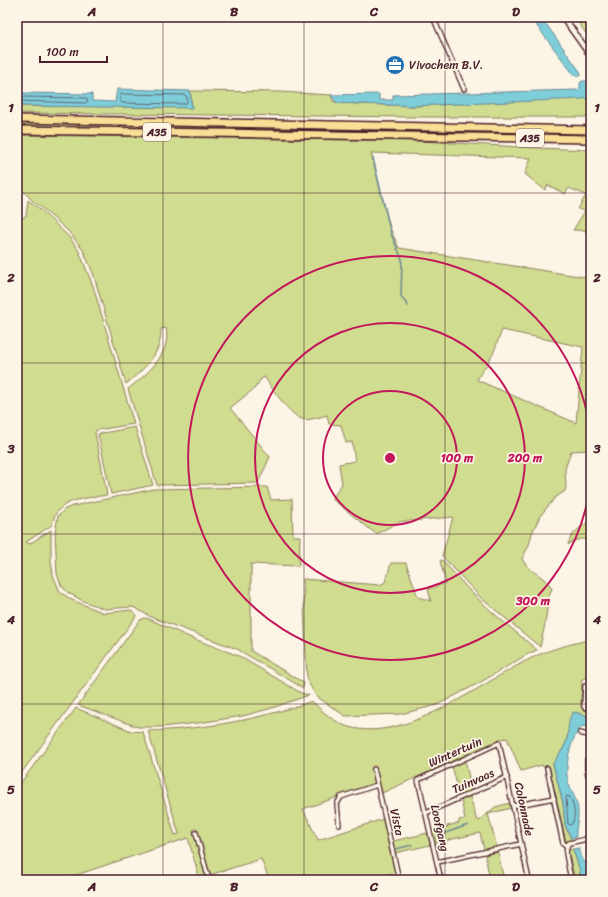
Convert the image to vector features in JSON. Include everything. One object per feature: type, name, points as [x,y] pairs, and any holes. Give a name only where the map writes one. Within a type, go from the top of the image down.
[{"type":"highway","name":"A35","points":[[17,119],[591,130]]},
{"type":"highway","name":"A35","points":[[546,129],[591,125]]},
{"type":"highway","name":"A35","points":[[17,130],[591,139]]},
{"type":"main road","points":[[563,17],[591,56]]},
{"type":"street","points":[[433,17],[464,89]]},
{"type":"street","points":[[585,686],[584,707],[591,709]]},
{"type":"street","points":[[580,733],[591,736]]},
{"type":"street","name":"Colonnade","points":[[499,743],[529,879]]},
{"type":"street","name":"Wintertuin","points":[[418,780],[499,743]]},
{"type":"street","points":[[587,760],[586,771],[591,785]]},
{"type":"street","points":[[547,768],[563,843],[567,846]]},
{"type":"street","name":"Vista","points":[[374,769],[400,880]]},
{"type":"street","name":"Tuinvaas","points":[[426,813],[507,777]]},
{"type":"street","name":"Loofgang","points":[[418,780],[441,880]]},
{"type":"street","points":[[339,825],[337,804],[341,797],[378,785]]},
{"type":"street","points":[[513,806],[554,798]]},
{"type":"street","points":[[196,833],[209,880]]},
{"type":"street","points":[[571,880],[566,854],[567,846],[569,843],[591,838]]},
{"type":"street","points":[[437,862],[522,844]]},
{"type":"street","points":[[521,880],[529,879]]},
{"type":"green space","points":[[574,17],[585,17],[591,26],[591,40]]},
{"type":"green space","points":[[190,91],[280,92],[331,95],[333,101],[337,103],[412,106],[585,97],[591,99],[591,117],[416,117],[17,113],[17,106],[192,107]]},
{"type":"green space","points":[[17,121],[334,126],[334,133],[17,128]]},
{"type":"green space","points":[[17,135],[420,141],[591,150],[591,231],[573,230],[585,211],[578,209],[586,195],[569,188],[565,194],[548,185],[545,190],[525,174],[531,158],[371,153],[390,228],[399,248],[591,278],[591,450],[571,451],[565,469],[565,491],[555,498],[540,516],[522,559],[552,588],[549,596],[540,647],[481,598],[442,556],[453,517],[399,522],[376,534],[332,499],[342,484],[339,464],[355,461],[352,442],[346,443],[341,425],[329,424],[327,415],[308,420],[298,417],[271,388],[265,377],[261,379],[255,388],[230,408],[270,457],[258,483],[157,485],[128,389],[150,370],[161,355],[167,338],[166,328],[161,329],[161,338],[151,360],[126,384],[93,273],[83,250],[69,232],[17,185]],"holes":[[[502,330],[583,347],[576,423],[477,380],[493,354]]]},
{"type":"green space","points":[[28,200],[39,208],[70,238],[79,251],[93,286],[134,424],[97,430],[95,432],[107,495],[81,499],[65,505],[59,509],[52,525],[26,542],[29,544],[51,530],[51,561],[53,575],[60,592],[72,600],[104,613],[131,610],[137,615],[17,779],[17,221],[26,216]]},
{"type":"green space","points":[[135,427],[153,485],[111,494],[98,434]]},
{"type":"green space","points":[[267,487],[271,500],[292,499],[293,536],[300,536],[299,566],[251,564],[251,651],[304,683],[303,688],[237,649],[151,617],[135,608],[105,609],[83,601],[67,592],[61,585],[57,574],[55,532],[58,516],[65,509],[154,489]]},
{"type":"green space","points":[[591,521],[591,540],[585,539],[573,541],[568,545],[576,531]]},
{"type":"green space","points":[[442,560],[470,591],[492,612],[537,650],[437,705],[401,714],[345,716],[316,696],[307,680],[303,579],[380,585],[386,580],[391,563],[406,563],[418,597],[431,601],[428,589],[446,583],[440,561]]},
{"type":"green space","points":[[145,618],[239,656],[301,693],[309,695],[243,716],[161,727],[138,727],[78,705],[140,620]]},
{"type":"green space","points":[[591,639],[591,675],[581,680],[581,701],[582,708],[591,711],[591,717],[578,713],[572,713],[565,745],[553,764],[563,803],[565,825],[572,841],[566,842],[549,766],[543,767],[542,765],[521,771],[507,738],[501,739],[382,793],[376,768],[372,769],[376,784],[303,809],[318,840],[383,819],[395,872],[381,877],[382,880],[259,880],[268,877],[261,859],[210,875],[197,828],[193,830],[207,880],[200,880],[188,838],[61,880],[17,880],[17,788],[76,708],[131,731],[143,732],[175,835],[179,834],[148,731],[211,726],[252,718],[292,708],[312,701],[334,720],[349,727],[372,730],[396,726],[421,718],[446,706],[536,656],[556,648]]},
{"type":"green space","points":[[465,760],[472,791],[460,797],[452,766]]},
{"type":"green space","points":[[470,796],[476,818],[479,821],[495,807],[510,803],[511,808],[488,814],[497,847],[484,850],[480,833],[435,843],[432,838],[432,831],[459,823],[459,820],[465,819],[461,800]]},
{"type":"green space","points":[[428,833],[430,845],[395,853],[393,841]]},
{"type":"green space","points":[[573,849],[580,871],[580,880],[575,880],[568,850]]},
{"type":"green space","points":[[498,852],[504,880],[490,880],[485,855]]},
{"type":"water","points":[[530,17],[541,17],[581,73],[580,76],[574,75]]},
{"type":"water","points":[[582,81],[586,81],[590,89],[589,92],[591,94],[587,99],[585,97],[583,99],[412,106],[337,103],[331,95],[379,94],[379,100],[393,100],[393,95],[578,90]]},
{"type":"water","points":[[117,89],[190,91],[192,108],[17,106],[17,95],[23,93],[92,94],[92,101],[115,102]]},
{"type":"water","points":[[574,712],[591,717],[591,728],[582,726],[575,737],[569,752],[567,768],[568,781],[578,806],[576,837],[571,838],[565,825],[563,803],[553,764],[566,743],[570,717]]},
{"type":"water","points":[[579,848],[582,858],[591,871],[591,880],[580,880],[580,871],[573,849]]},
{"type":"waterway","points":[[373,158],[391,234],[402,259],[401,296],[408,306]]},
{"type":"waterway","points":[[437,836],[468,825]]},
{"type":"waterway","points":[[396,849],[412,845]]},
{"type":"place","name":"Vivochem B.V.","points":[[395,65]]}]
